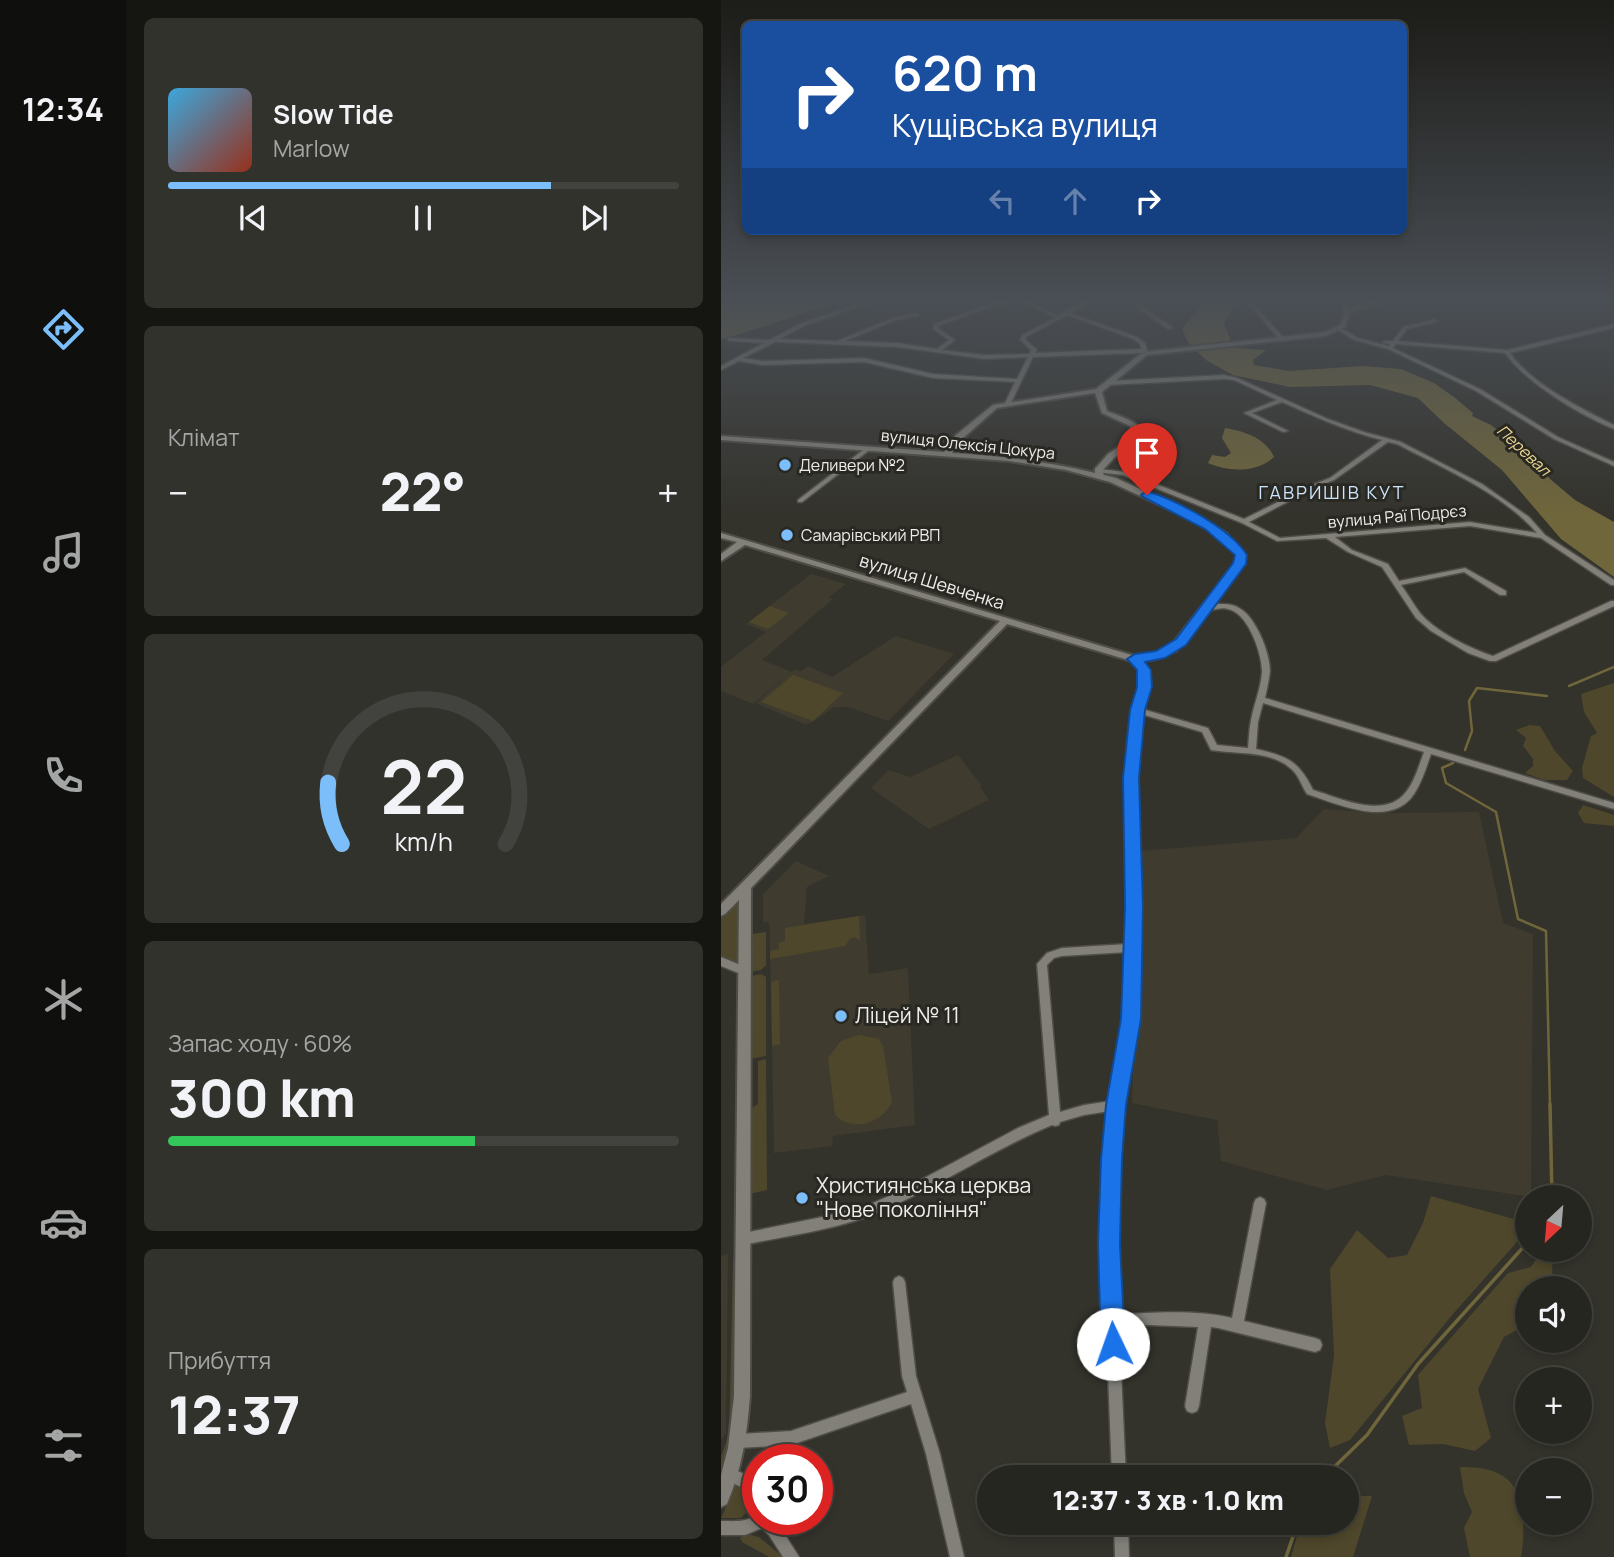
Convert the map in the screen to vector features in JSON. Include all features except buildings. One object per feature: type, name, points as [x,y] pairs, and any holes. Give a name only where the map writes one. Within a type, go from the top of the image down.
[{"type":"street","points":[[914,372],[933,376],[1019,381]]},
{"type":"street","points":[[1008,403],[1023,372]]},
{"type":"street","points":[[946,454],[958,437],[995,406],[1098,391],[1121,372]]},
{"type":"street","points":[[1443,372],[1556,438],[1614,464]]},
{"type":"street","points":[[1525,372],[1614,427]]},
{"type":"street","points":[[1109,383],[1224,377],[1235,379],[1280,401],[1362,433],[1399,443],[1500,497],[1527,518],[1543,536],[1614,583]]},
{"type":"street","points":[[1098,391],[1104,412],[1130,423],[1141,430],[1143,435],[1111,456],[1099,474]]},
{"type":"street","points":[[1280,401],[1247,413],[1285,431]]},
{"type":"street","name":"вулиця Олексія Цокура","points":[[721,438],[1023,461],[1099,474],[1196,518],[1236,546],[1241,555],[1239,564],[1204,610]]},
{"type":"street","points":[[1244,522],[1314,486],[1332,480],[1388,439]]},
{"type":"street","points":[[800,501],[869,449]]},
{"type":"street","name":"вулиця Раї Подрєз","points":[[1099,474],[1124,473],[1244,522],[1279,540],[1470,524],[1543,536]]},
{"type":"street","name":"вулиця Шевченка","points":[[721,535],[1135,659]]},
{"type":"street","points":[[1328,536],[1350,551],[1385,566],[1419,615],[1434,629],[1471,651],[1493,659],[1614,603]]},
{"type":"street","points":[[721,558],[743,542]]},
{"type":"street","points":[[1398,583],[1465,570],[1503,593]]},
{"type":"street","points":[[1135,659],[1153,657],[1173,649],[1204,610],[1218,605],[1237,608],[1247,619],[1263,649],[1266,671],[1262,700],[1255,719],[1252,751]]},
{"type":"street","points":[[721,911],[1006,620]]},
{"type":"street","points":[[1118,1465],[1109,1244],[1116,1105],[1131,1019],[1134,907],[1131,778],[1137,710],[1144,687],[1144,670],[1135,659]]},
{"type":"street","points":[[1262,700],[1614,806]]},
{"type":"street","points":[[1137,710],[1205,730],[1214,748],[1252,751],[1278,759],[1296,769],[1310,792],[1379,810],[1393,809],[1406,801],[1422,771],[1428,751]]},
{"type":"street","points":[[721,1498],[731,1475],[739,1440],[742,1396],[745,886]]},
{"type":"street","points":[[1055,1121],[1042,964],[1049,956],[1057,953],[1132,947]]},
{"type":"street","points":[[721,961],[746,972]]},
{"type":"street","points":[[744,1239],[873,1209],[1004,1142],[1095,1107],[1116,1105]]},
{"type":"street","points":[[1237,1326],[1261,1203]]},
{"type":"street","points":[[899,1282],[909,1376],[936,1466],[957,1557]]},
{"type":"street","points":[[1112,1322],[1205,1321],[1315,1345]]},
{"type":"street","points":[[1192,1406],[1205,1321]]},
{"type":"street","points":[[739,1440],[792,1438],[915,1396]]},
{"type":"street","points":[[731,1475],[742,1480]]},
{"type":"street","points":[[721,1528],[742,1528]]},
{"type":"street","points":[[777,1535],[792,1557]]},
{"type":"street","points":[[1121,1535],[1122,1557]]},
{"type":"shaded area","points":[[1227,372],[1407,372],[1434,383],[1473,413],[1472,416],[1491,425],[1539,463],[1550,479],[1575,500],[1614,522],[1614,577],[1561,539],[1502,470],[1418,398],[1370,385],[1290,387]]},
{"type":"shaded area","points":[[1225,428],[1247,433],[1260,440],[1274,457],[1259,466],[1242,469],[1208,463],[1212,455],[1225,457],[1231,453],[1222,438]]},
{"type":"shaded area","points":[[811,574],[846,584],[829,597],[833,599],[762,660],[792,672],[795,669],[801,671],[808,666],[832,677],[896,636],[954,654],[888,721],[848,707],[834,707],[811,723],[804,724],[756,703],[788,674],[753,704],[721,691],[721,667],[766,632],[746,624]]},
{"type":"shaded area","points":[[770,606],[789,613],[768,629],[749,622]]},
{"type":"shaded area","points":[[793,675],[843,693],[813,721],[761,702]]},
{"type":"shaded area","points":[[1614,683],[1614,797],[1583,778],[1582,768],[1591,736],[1597,733],[1584,712],[1581,694]]},
{"type":"shaded area","points":[[1529,725],[1540,726],[1555,751],[1573,771],[1567,780],[1544,780],[1525,773],[1533,766],[1533,759],[1523,746],[1526,738],[1516,730]]},
{"type":"shaded area","points":[[958,755],[982,786],[980,787],[989,800],[929,829],[871,788],[889,770],[910,777]]},
{"type":"shaded area","points":[[1583,805],[1614,815],[1614,826],[1584,823],[1578,813]]},
{"type":"shaded area","points":[[1324,809],[1379,813],[1479,812],[1503,923],[1533,934],[1531,1185],[1515,1185],[1515,1195],[1386,1175],[1327,1190],[1221,1161],[1217,1120],[1132,1103],[1140,851],[1296,838]]},
{"type":"shaded area","name":"Ліцей № 11","points":[[796,861],[829,876],[807,887],[804,924],[865,915],[869,974],[908,968],[915,1125],[833,1136],[832,1146],[774,1153],[770,944],[769,922],[763,922],[763,894]]},
{"type":"shaded area","points":[[735,903],[741,904],[739,962],[736,963],[721,958],[721,915]]},
{"type":"shaded area","points":[[859,916],[860,941],[855,937],[850,938],[845,946],[770,959],[770,951],[779,949],[779,943],[785,941],[785,928]]},
{"type":"shaded area","points":[[766,932],[766,965],[761,970],[751,972],[751,934]]},
{"type":"shaded area","points":[[761,974],[766,977],[766,1056],[750,1059],[751,976]]},
{"type":"shaded area","points":[[779,980],[780,1044],[772,1046],[771,982]]},
{"type":"shaded area","points":[[859,1035],[879,1039],[883,1046],[892,1102],[874,1120],[850,1124],[835,1115],[828,1058],[841,1041]]},
{"type":"shaded area","points":[[766,1059],[767,1190],[749,1194],[750,1109],[758,1104],[758,1061]]},
{"type":"shaded area","points":[[1431,1196],[1515,1219],[1515,1244],[1453,1314],[1350,1440],[1330,1448],[1325,1423],[1334,1355],[1330,1269],[1357,1230],[1388,1258],[1407,1255],[1423,1223]]},
{"type":"shaded area","points":[[728,1254],[726,1433],[721,1440],[721,1256]]},
{"type":"shaded area","points":[[733,1259],[737,1259],[735,1435],[721,1485],[721,1456],[729,1435]]},
{"type":"shaded area","points":[[1534,1262],[1552,1262],[1553,1276],[1515,1276],[1515,1331],[1504,1337],[1478,1389],[1491,1438],[1475,1451],[1443,1444],[1409,1445],[1402,1416],[1422,1408],[1418,1375],[1508,1273],[1531,1267]]},
{"type":"shaded area","points":[[1460,1467],[1494,1471],[1511,1483],[1515,1489],[1515,1535],[1523,1535],[1521,1557],[1470,1557],[1464,1528],[1472,1512],[1464,1493]]},
{"type":"shaded area","points":[[737,1483],[742,1487],[742,1517],[721,1518]]},
{"type":"shaded area","points":[[1359,1496],[1372,1496],[1353,1557],[1291,1557],[1297,1535],[1359,1535]]},
{"type":"shaded area","points":[[744,1535],[759,1537],[783,1557],[769,1557],[742,1542],[740,1538]]},
{"type":"waterway","points":[[1569,686],[1614,667]]},
{"type":"waterway","points":[[1465,750],[1472,731],[1469,701],[1477,688],[1547,696]]},
{"type":"waterway","points":[[1453,763],[1442,768],[1446,783],[1496,812],[1518,919],[1546,931],[1550,1106]]},
{"type":"waterway","points":[[1550,1104],[1552,1185]]},
{"type":"waterway","points":[[1336,1465],[1367,1435],[1418,1364],[1515,1256]]},
{"type":"waterway","points":[[1286,1557],[1294,1535]]},
{"type":"place","name":"Деливери №2","points":[[785,465]]},
{"type":"place","name":"Самарівський РВП","points":[[787,535]]},
{"type":"place","name":"Ліцей № 11","points":[[841,1016]]},
{"type":"place","name":"Християнська церква \"Нове покоління\"","points":[[802,1198]]},
{"type":"district","name":"ГАВРИШІВ КУТ","points":[[1332,493]]},
{"type":"route","points":[[1113,1344],[1109,1244],[1111,1159],[1116,1105],[1131,1019],[1134,907],[1131,778],[1137,710],[1144,687],[1144,670],[1135,659],[1167,653],[1181,642],[1241,559],[1236,546],[1210,526],[1147,495]]},
{"type":"water label","name":"Перевал","points":[[1524,450]]}]
